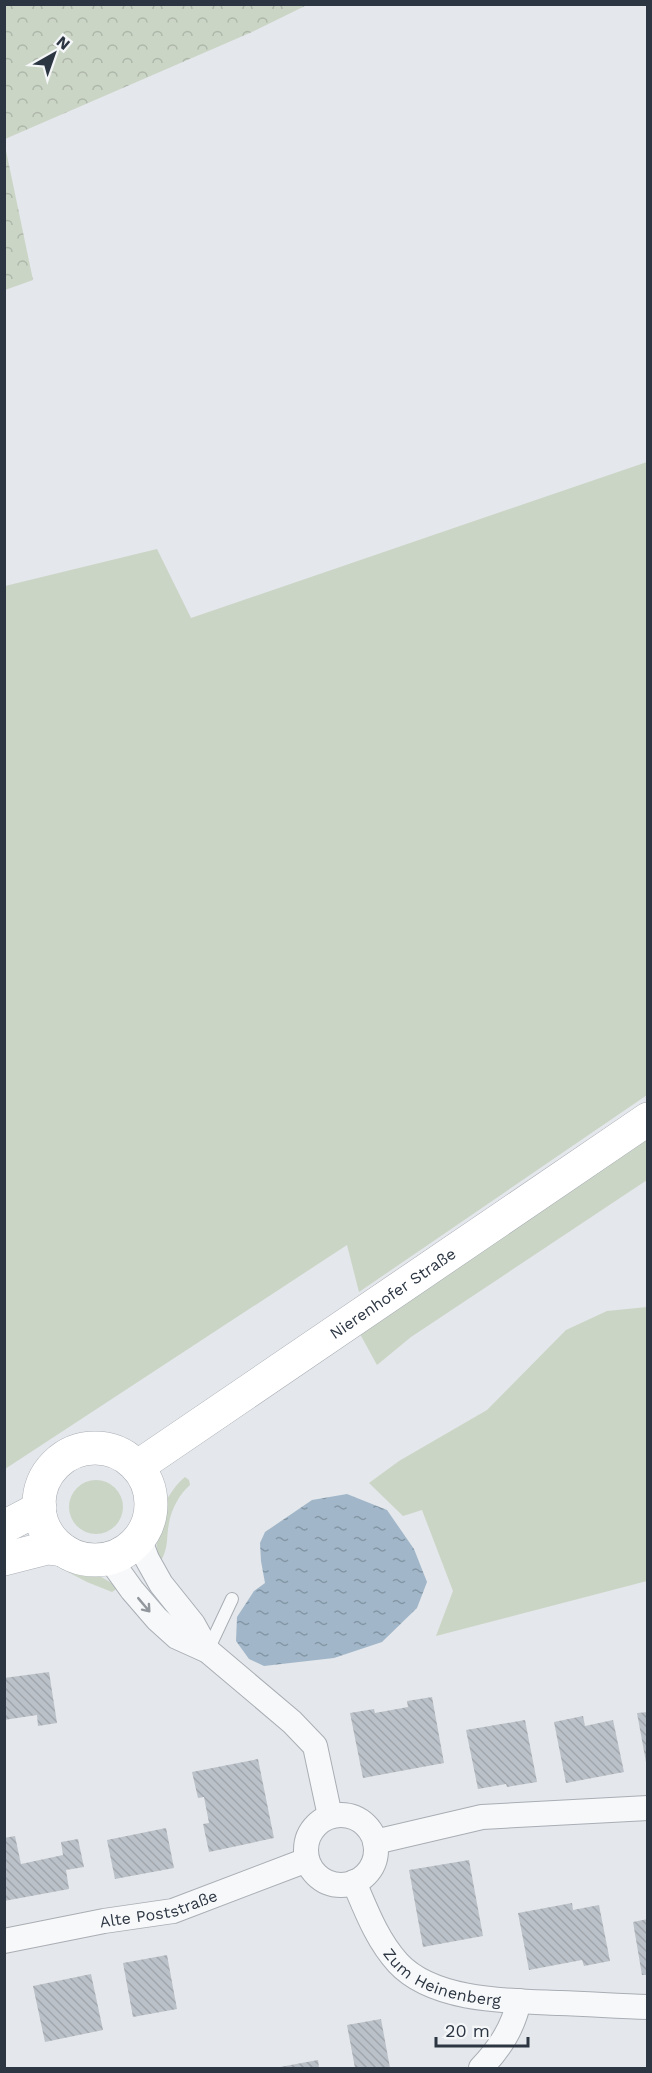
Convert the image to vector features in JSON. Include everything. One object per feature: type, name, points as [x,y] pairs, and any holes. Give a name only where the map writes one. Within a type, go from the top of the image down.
[{"type":"main road","name":"Nierenhofer Straße","points":[[137,1467],[648,1119]]},
{"type":"main road","points":[[4,1559],[47,1548],[63,1550],[88,1559],[110,1558],[128,1550],[139,1539],[149,1520],[151,1500],[148,1485],[137,1467],[122,1455],[104,1449],[85,1449],[71,1454],[56,1465],[47,1476],[42,1489],[40,1508],[48,1533],[63,1550]]},
{"type":"main road","points":[[4,1527],[40,1508]]},
{"type":"street","points":[[139,1539],[161,1584],[193,1624],[208,1651]]},
{"type":"street","points":[[110,1558],[116,1570],[157,1620],[177,1637],[208,1651],[292,1722],[315,1746],[330,1816]]},
{"type":"street","points":[[375,1842],[482,1817],[648,1808]]},
{"type":"street","points":[[341,1814],[352,1816],[363,1822],[375,1842],[374,1861],[369,1870],[354,1882],[343,1884],[321,1879],[312,1870],[305,1849],[307,1838],[320,1821],[341,1814]]},
{"type":"street","name":"Alte Poststraße","points":[[4,1941],[104,1921],[173,1911],[307,1860]]},
{"type":"street","name":"Zum Heinenberg","points":[[354,1882],[373,1926],[399,1964],[430,1984],[461,1994],[519,2001],[648,2007]]},
{"type":"street","points":[[481,2068],[507,2036],[519,2001]]},
{"type":"lane","points":[[208,1651],[232,1599]]},
{"type":"green space","points":[[5,4],[307,5],[252,32],[5,139]]},
{"type":"green space","points":[[4,141],[33,280],[5,290],[4,290]]},
{"type":"green space","points":[[647,462],[647,1095],[359,1292],[347,1245],[5,1469],[5,586],[157,549],[191,618]]},
{"type":"green space","points":[[647,1138],[647,1180],[411,1337],[377,1365],[360,1334]]},
{"type":"green space","points":[[647,1307],[647,1581],[436,1636],[453,1591],[422,1510],[403,1516],[369,1483],[399,1461],[487,1410],[566,1330],[607,1311]]},
{"type":"green space","points":[[185,1477],[189,1480],[190,1485],[179,1497],[172,1513],[164,1556],[161,1561],[156,1539],[160,1515],[177,1484]]},
{"type":"green space","points":[[96,1480],[106,1482],[115,1488],[121,1497],[123,1507],[121,1517],[115,1526],[106,1532],[96,1534],[86,1532],[77,1526],[71,1517],[69,1507],[71,1497],[77,1488],[86,1482]]},
{"type":"green space","points":[[43,1559],[92,1573],[118,1588],[112,1592]]},
{"type":"water","points":[[347,1494],[387,1510],[414,1549],[427,1582],[417,1608],[382,1642],[334,1658],[264,1666],[249,1659],[236,1641],[237,1617],[254,1591],[265,1583],[260,1543],[265,1532],[312,1500]]},
{"type":"building","points":[[49,1672],[57,1723],[38,1726],[37,1715],[4,1720],[4,1678]]},
{"type":"building","points":[[432,1697],[444,1763],[363,1778],[350,1713],[374,1709],[375,1713],[408,1707],[407,1701]]},
{"type":"building","points":[[648,1712],[648,1762],[646,1762],[637,1713]]},
{"type":"building","points":[[583,1716],[585,1726],[613,1720],[624,1772],[566,1783],[554,1722]]},
{"type":"building","points":[[525,1720],[537,1782],[478,1789],[466,1730]]},
{"type":"building","points":[[258,1759],[274,1838],[209,1852],[203,1824],[209,1823],[204,1797],[198,1798],[192,1772]]},
{"type":"building","points":[[166,1828],[174,1868],[115,1879],[107,1840]]},
{"type":"building","points":[[15,1836],[21,1864],[63,1855],[61,1842],[78,1839],[84,1867],[66,1870],[69,1889],[4,1901],[4,1838]]},
{"type":"building","points":[[469,1860],[483,1936],[423,1947],[409,1870]]},
{"type":"building","points":[[572,1903],[573,1910],[599,1905],[610,1961],[584,1966],[582,1960],[529,1970],[518,1913]]},
{"type":"building","points":[[648,1919],[648,1975],[642,1975],[633,1922]]},
{"type":"building","points":[[167,1955],[177,2009],[133,2017],[123,1963]]},
{"type":"building","points":[[91,1974],[103,2030],[45,2042],[33,1986]]},
{"type":"building","points":[[381,2019],[390,2068],[355,2068],[347,2025]]},
{"type":"building","points":[[318,2060],[319,2068],[280,2068],[280,2067]]}]
